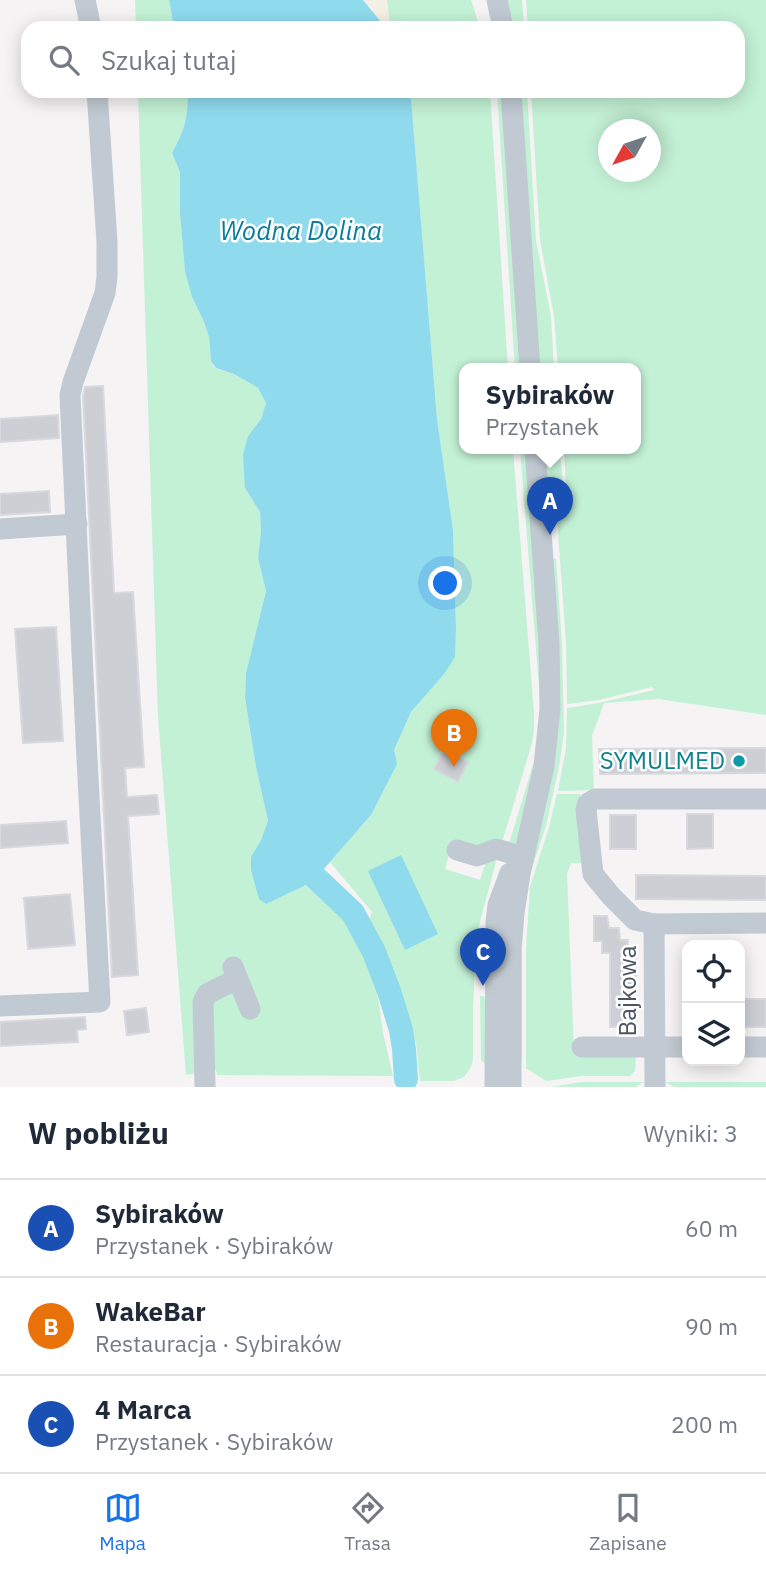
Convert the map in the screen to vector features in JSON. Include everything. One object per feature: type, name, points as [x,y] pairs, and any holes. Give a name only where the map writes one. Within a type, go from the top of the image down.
[{"type":"street","points":[[85,0],[90,21]]},
{"type":"street","points":[[497,0],[502,21]]},
{"type":"street","points":[[0,1006],[100,1002],[70,395],[105,293],[107,277],[97,98]]},
{"type":"street","points":[[511,98],[530,363]]},
{"type":"street","points":[[511,1087],[512,936],[517,885],[540,789],[547,748],[551,686],[535,454]]},
{"type":"street","points":[[0,529],[77,524]]},
{"type":"street","points":[[654,924],[635,920],[593,874],[586,810],[588,803],[595,799],[766,799]]},
{"type":"street","points":[[495,1087],[498,905],[532,819]]},
{"type":"street","points":[[457,850],[477,856],[496,849],[517,855]]},
{"type":"street","name":"Bajkowa","points":[[655,1087],[654,924],[766,923]]},
{"type":"street","points":[[205,1087],[202,1002],[207,994],[235,972],[250,1009]]},
{"type":"street","points":[[582,1047],[682,1047]]},
{"type":"street","points":[[745,1047],[766,1047]]},
{"type":"green space","points":[[135,0],[169,0],[173,21],[136,21]]},
{"type":"green space","points":[[387,0],[471,0],[478,21],[389,21]]},
{"type":"green space","points":[[507,0],[522,0],[524,21],[510,21]]},
{"type":"green space","points":[[526,0],[766,0],[766,715],[659,699],[604,703],[592,736],[594,790],[558,791],[566,748],[567,708],[654,690],[652,687],[599,700],[567,704],[566,642],[557,518],[566,488],[564,454],[641,454],[641,363],[558,363],[554,316],[540,240],[531,98],[745,98],[745,21],[528,21]]},
{"type":"green space","name":"Wodna Dolina","points":[[138,98],[187,98],[185,123],[172,153],[180,172],[185,272],[209,337],[211,361],[215,368],[234,374],[258,388],[266,403],[261,419],[248,436],[245,488],[260,512],[258,558],[266,591],[246,673],[245,698],[268,821],[251,857],[266,903],[310,883],[344,917],[375,976],[383,1033],[393,1076],[217,1075],[216,1070],[186,1075],[158,717]]},
{"type":"green space","points":[[411,98],[490,98],[508,363],[459,363],[459,454],[513,454],[534,729],[501,846],[476,849],[453,841],[445,869],[480,880],[487,858],[498,854],[476,937],[471,1067],[464,1077],[454,1081],[420,1081],[416,1042],[368,922],[372,912],[330,862],[371,815],[396,764],[394,750],[411,712],[443,674],[456,627],[453,530],[437,419]]},
{"type":"green space","points":[[497,98],[503,98],[522,363],[515,363]]},
{"type":"green space","points":[[518,98],[527,98],[536,241],[551,316],[554,363],[537,363]]},
{"type":"green space","points":[[520,454],[528,454],[542,659],[541,712]]},
{"type":"green space","points":[[543,454],[560,454],[563,488],[553,519],[548,519]]},
{"type":"green space","points":[[556,559],[562,643],[564,732],[546,826],[526,886],[522,948],[522,1059],[521,1062],[515,1063],[515,975],[519,909],[525,869],[552,765],[557,724],[557,654],[550,560]]},
{"type":"green space","points":[[539,745],[517,842],[508,847]]},
{"type":"green space","points":[[557,794],[580,794],[584,863],[571,863],[567,874],[574,1050],[636,1053],[635,1071],[630,1076],[581,1076],[546,1081],[526,1068],[526,948],[530,887]]},
{"type":"green space","points":[[480,996],[488,997],[488,1063],[482,1062],[481,1059]]},
{"type":"green space","points":[[581,1082],[644,1082],[635,1087],[551,1087]]},
{"type":"green space","points":[[665,1082],[766,1082],[766,1087],[675,1087]]},
{"type":"sand","points":[[363,0],[387,0],[389,21],[380,21]]},
{"type":"water","points":[[169,0],[363,0],[380,21],[173,21]]},
{"type":"water","name":"Wodna Dolina","points":[[187,98],[411,98],[437,419],[453,530],[455,657],[411,712],[394,750],[397,764],[371,815],[316,878],[266,904],[259,899],[251,870],[251,857],[268,821],[245,698],[246,673],[266,591],[258,558],[260,512],[245,488],[243,455],[248,436],[261,419],[266,403],[258,388],[234,374],[216,368],[211,361],[209,337],[185,272],[180,172],[172,153],[185,123]]},
{"type":"water","points":[[401,855],[438,934],[405,950],[368,871]]},
{"type":"building","points":[[103,386],[114,593],[133,592],[144,767],[125,768],[127,797],[157,795],[159,814],[128,816],[138,975],[112,977],[83,396],[85,387]]},
{"type":"building","points":[[58,415],[59,438],[0,442],[0,419]]},
{"type":"building","points":[[49,491],[50,512],[0,515],[0,494]]},
{"type":"building","points":[[56,627],[63,741],[23,743],[15,629]]},
{"type":"building","points":[[766,748],[766,773],[600,774],[599,749]]},
{"type":"building","points":[[444,750],[468,762],[458,782],[434,769]]},
{"type":"building","points":[[687,814],[713,814],[713,848],[687,849]]},
{"type":"building","points":[[610,815],[636,815],[636,849],[610,849]]},
{"type":"building","points":[[66,821],[68,843],[0,848],[0,825]]},
{"type":"building","points":[[636,875],[766,876],[766,900],[636,899]]},
{"type":"building","points":[[70,894],[75,945],[28,949],[24,898]]},
{"type":"building","points":[[594,916],[607,916],[609,928],[619,928],[620,940],[628,940],[627,953],[636,953],[636,1027],[610,1027],[610,953],[602,953],[602,941],[594,941]]},
{"type":"building","points":[[745,999],[766,999],[766,1027],[745,1027]]},
{"type":"building","points":[[146,1008],[149,1032],[127,1035],[124,1011]]},
{"type":"building","points":[[85,1017],[86,1029],[77,1030],[78,1042],[0,1046],[0,1022]]},
{"type":"waterway","points":[[295,851],[316,878],[353,913],[374,952],[401,1030],[406,1079]]},
{"type":"place","name":"Sybiraków","points":[[550,535]]},
{"type":"place","name":"SYMULMED","points":[[739,761]]},
{"type":"place","name":"WakeBar","points":[[454,767]]},
{"type":"place","name":"4 Marca","points":[[483,986]]}]
